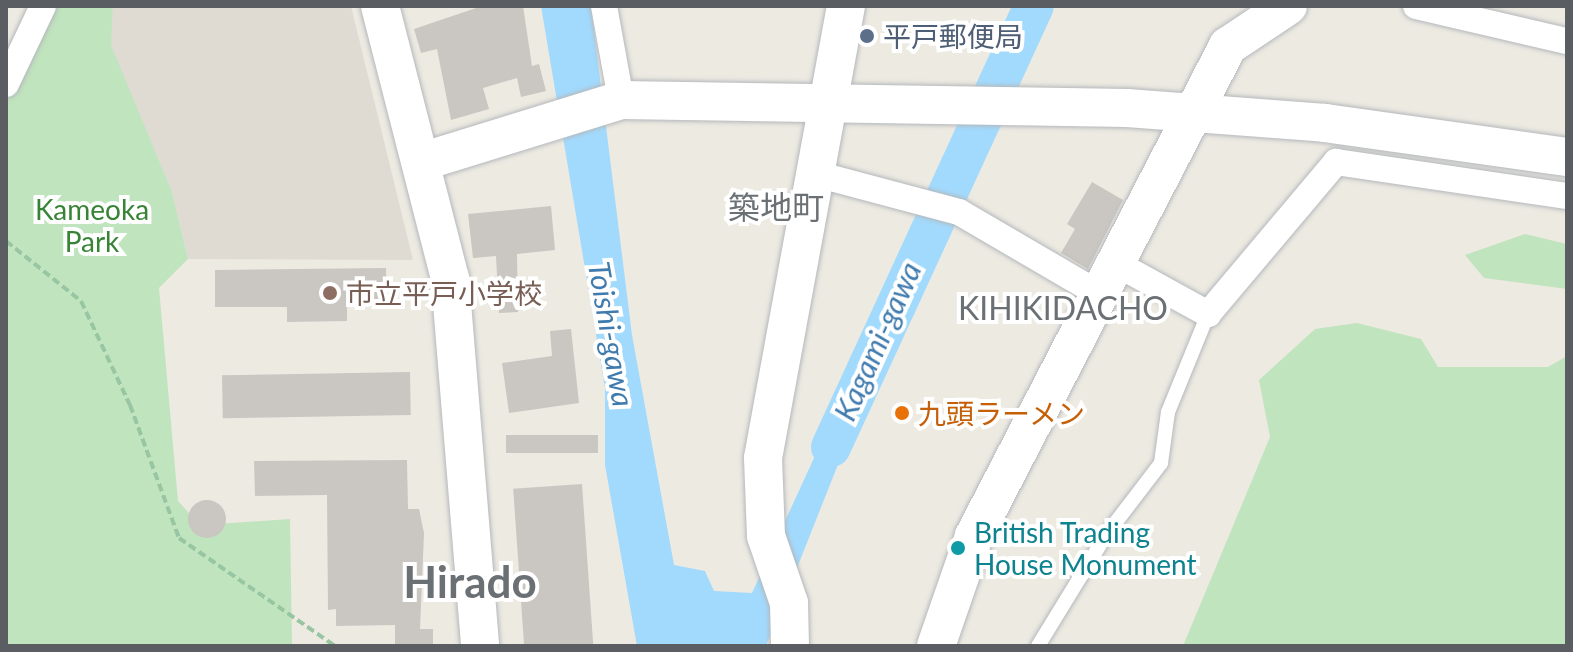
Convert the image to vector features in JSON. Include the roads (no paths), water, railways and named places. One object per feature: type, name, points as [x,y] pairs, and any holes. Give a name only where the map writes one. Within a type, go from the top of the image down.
[{"type":"street","points":[[6,84],[43,6]]},
{"type":"street","points":[[380,6],[421,162],[460,348],[480,646]]},
{"type":"street","points":[[604,6],[621,100]]},
{"type":"street","points":[[790,646],[789,603],[766,536],[763,458],[846,6]]},
{"type":"street","points":[[936,646],[974,536],[1111,281],[1228,46],[1288,6]]},
{"type":"street","points":[[1416,6],[1567,41]]},
{"type":"street","points":[[421,162],[550,119],[621,100],[1007,105],[1192,114],[1325,123],[1567,157]]},
{"type":"street","points":[[816,174],[914,195],[959,212],[1111,281],[1208,314],[1336,162],[1567,196]]},
{"type":"lane","points":[[1038,646],[1106,535],[1161,463],[1168,412],[1208,314]]},
{"type":"water","name":"Toishi-gawa","points":[[541,6],[591,6],[632,335],[674,565],[705,571],[714,591],[752,593],[842,397],[864,399],[766,646],[637,646],[605,465],[605,388]]},
{"type":"waterway","name":"Kagami-gawa","points":[[831,447],[1034,6]]},
{"type":"place","name":"平戸郵便局","points":[[867,36]]},
{"type":"place","name":"市立平戸小学校","points":[[330,293]]},
{"type":"place","name":"九頭ラーメン","points":[[902,413]]},
{"type":"place","name":"British Trading House Monument","points":[[958,548]]},
{"type":"district","name":"築地町","points":[[776,207]]},
{"type":"district","name":"KIHIKIDACHO","points":[[1063,308]]},
{"type":"district","name":"Hirado","points":[[470,581]]},
{"type":"park label","name":"Kameoka Park","points":[[92,225]]}]
